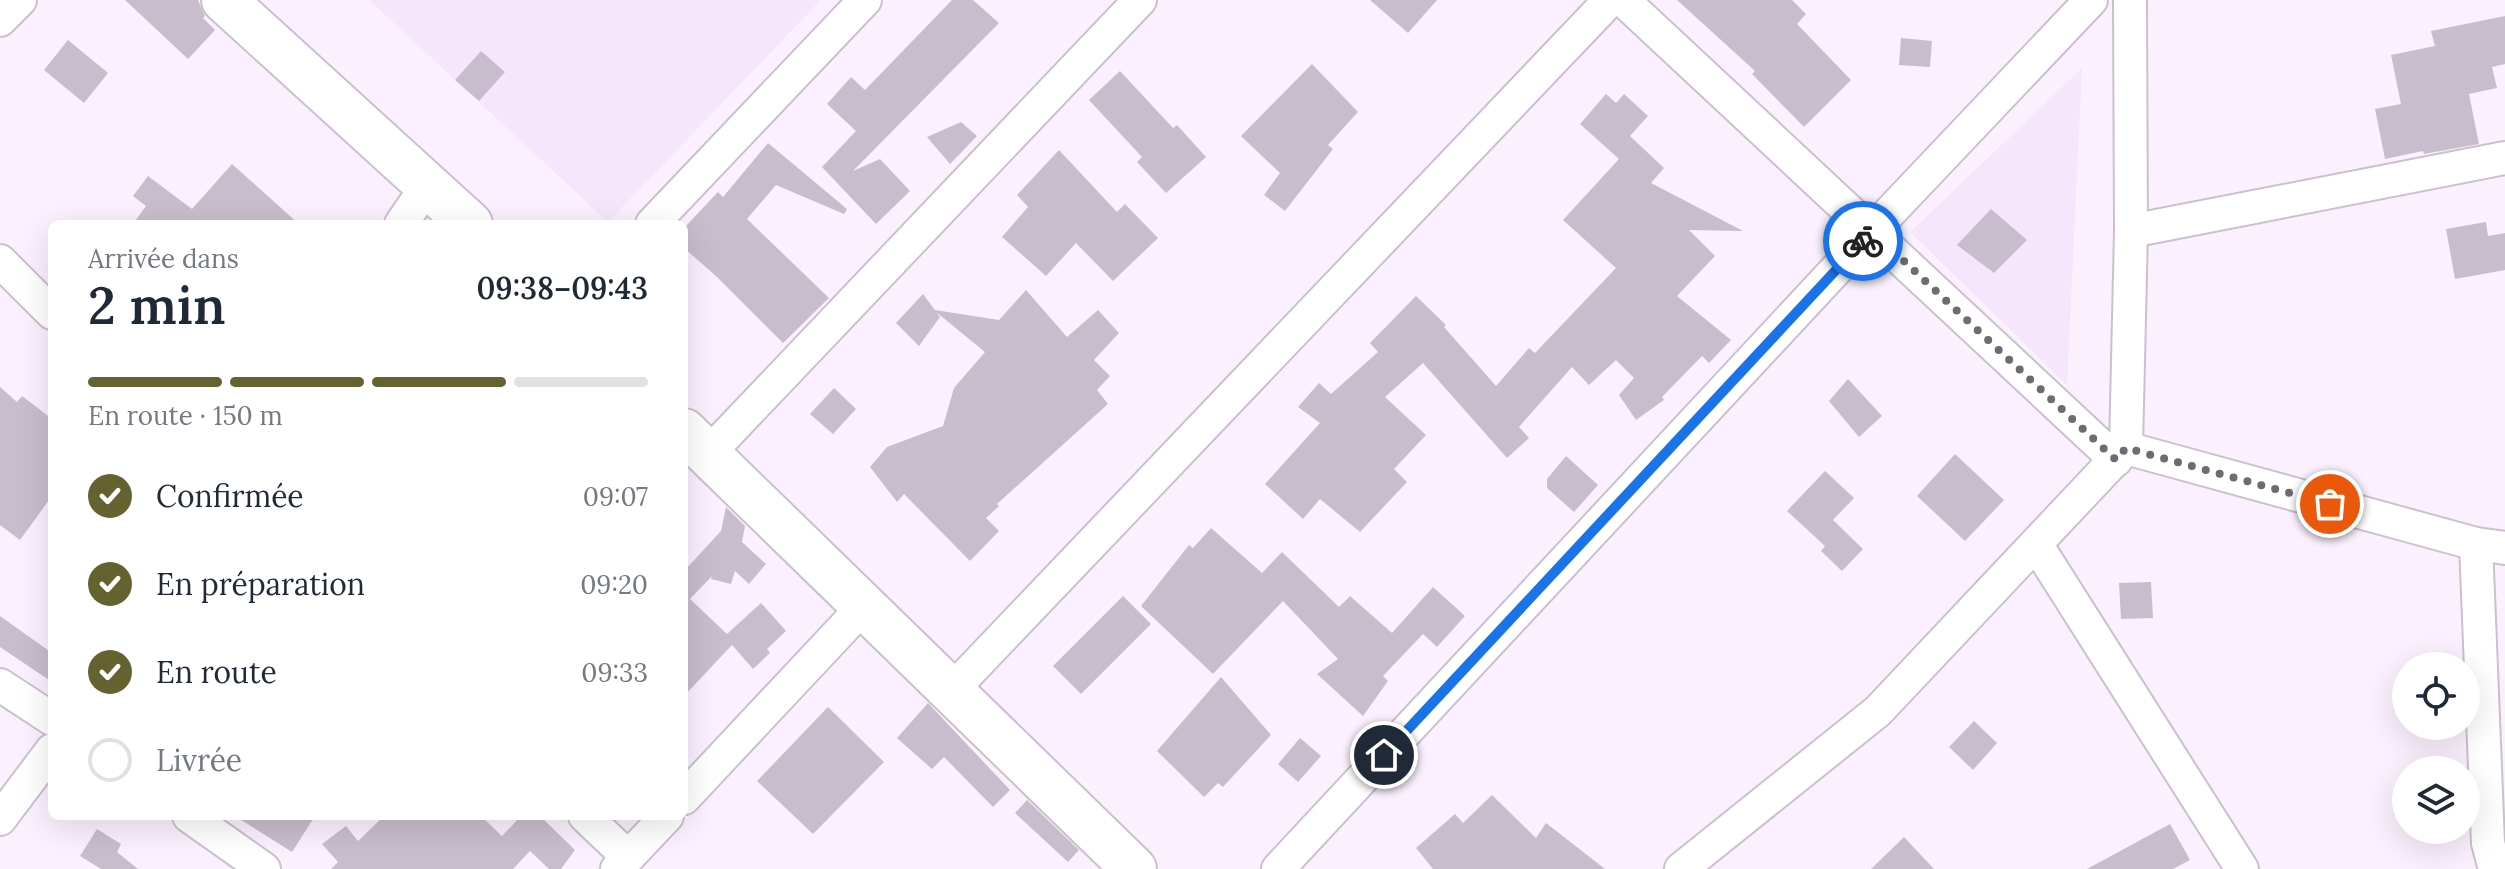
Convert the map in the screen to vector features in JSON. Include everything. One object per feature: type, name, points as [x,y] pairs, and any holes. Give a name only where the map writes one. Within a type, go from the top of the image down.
[{"type":"street","points":[[0,20],[20,0]]},
{"type":"street","points":[[224,0],[429,183],[466,220]]},
{"type":"street","points":[[656,220],[865,0]]},
{"type":"street","points":[[1134,869],[696,443],[1140,0]]},
{"type":"street","points":[[952,690],[1610,0]]},
{"type":"street","points":[[1623,0],[1872,231],[2121,454],[2490,546],[2488,843],[2495,869]]},
{"type":"street","points":[[1278,869],[2091,0]]},
{"type":"street","points":[[1681,869],[1878,711],[2121,454],[2131,231],[2130,0]]},
{"type":"street","points":[[2131,231],[2505,158]]},
{"type":"street","points":[[404,220],[429,183]]},
{"type":"street","points":[[0,261],[48,309]]},
{"type":"street","points":[[2036,544],[2242,869]]},
{"type":"street","points":[[688,794],[864,606]]},
{"type":"street","points":[[0,685],[48,716]]},
{"type":"street","points":[[0,819],[48,755]]},
{"type":"street","points":[[195,820],[264,869]]},
{"type":"street","points":[[588,820],[623,863],[663,820]]},
{"type":"shaded area","points":[[369,0],[821,0],[610,220],[606,220]]},
{"type":"shaded area","points":[[2082,68],[2067,385],[1910,232]]},
{"type":"building","points":[[125,0],[198,0],[205,16],[203,18],[215,30],[188,59]]},
{"type":"building","points":[[952,0],[973,0],[999,23],[853,171],[880,159],[910,191],[876,224],[822,167],[856,131],[827,104],[851,77],[865,90]]},
{"type":"building","points":[[1370,0],[1437,0],[1408,33]]},
{"type":"building","points":[[1677,0],[1792,0],[1806,14],[1797,24],[1851,80],[1804,127],[1752,74],[1755,71]]},
{"type":"building","points":[[2505,16],[2505,64],[2492,67],[2497,88],[2469,94],[2479,144],[2385,159],[2375,109],[2401,104],[2391,55],[2435,46],[2431,31]]},
{"type":"building","points":[[1901,38],[1932,41],[1930,67],[1899,65]]},
{"type":"building","points":[[68,40],[108,73],[84,103],[44,70]]},
{"type":"building","points":[[481,51],[505,72],[479,101],[455,80]]},
{"type":"building","points":[[1312,64],[1358,112],[1328,145],[1333,149],[1285,211],[1264,195],[1280,173],[1241,136]]},
{"type":"building","points":[[1120,71],[1173,128],[1177,125],[1206,157],[1166,193],[1137,162],[1142,157],[1089,100]]},
{"type":"building","points":[[1606,94],[1616,103],[1624,94],[1648,116],[1630,136],[1664,168],[1651,183],[1743,231],[1689,230],[1715,256],[1677,296],[1731,340],[1709,363],[1702,356],[1662,397],[1664,400],[1636,420],[1619,395],[1634,378],[1616,360],[1589,385],[1572,367],[1519,427],[1529,438],[1507,458],[1423,363],[1385,397],[1426,435],[1394,469],[1407,482],[1360,532],[1320,499],[1303,519],[1265,484],[1320,423],[1298,407],[1319,383],[1331,394],[1378,352],[1370,343],[1416,296],[1446,325],[1444,327],[1496,386],[1529,348],[1535,353],[1616,268],[1563,220],[1619,159],[1580,124]]},
{"type":"building","points":[[961,122],[977,136],[950,164],[927,137]]},
{"type":"building","points":[[768,143],[847,209],[844,214],[776,185],[747,219],[829,298],[783,343],[688,252],[688,224],[718,192],[723,197]]},
{"type":"building","points":[[1059,150],[1117,212],[1125,204],[1158,238],[1113,281],[1076,243],[1046,276],[1002,237],[1028,207],[1017,195]]},
{"type":"building","points":[[232,164],[295,220],[136,220],[146,206],[133,196],[148,176],[192,209]]},
{"type":"building","points":[[1991,209],[2027,240],[1994,273],[1957,245]]},
{"type":"building","points":[[2486,222],[2488,236],[2505,233],[2505,270],[2455,279],[2446,229]]},
{"type":"building","points":[[1026,290],[1067,337],[1098,310],[1119,333],[1094,360],[1110,376],[1097,390],[1108,404],[997,504],[999,506],[986,518],[999,531],[970,561],[904,494],[897,502],[870,467],[887,447],[943,426],[954,388],[985,352],[936,312],[940,317],[919,346],[896,323],[923,294],[935,310],[999,320]]},
{"type":"building","points":[[1848,379],[1882,416],[1859,437],[1829,401]]},
{"type":"building","points":[[0,387],[17,402],[22,396],[48,416],[48,502],[20,540],[0,525]]},
{"type":"building","points":[[834,388],[856,409],[833,434],[810,414]]},
{"type":"building","points":[[1955,454],[2004,500],[1965,541],[1917,496]]},
{"type":"building","points":[[1566,456],[1598,485],[1574,512],[1547,488],[1547,479]]},
{"type":"building","points":[[1825,471],[1854,498],[1833,520],[1863,549],[1842,571],[1821,551],[1825,546],[1787,511]]},
{"type":"building","points":[[726,507],[745,526],[742,542],[766,564],[749,584],[735,571],[731,584],[711,579],[712,576],[690,599],[727,634],[761,603],[786,631],[767,649],[770,653],[753,669],[732,645],[688,692],[688,567],[721,531]]},
{"type":"building","points":[[1211,528],[1262,573],[1282,552],[1339,607],[1350,596],[1392,633],[1433,587],[1465,616],[1437,647],[1423,634],[1383,676],[1388,681],[1363,716],[1317,674],[1338,659],[1283,601],[1213,674],[1141,606],[1189,545],[1193,548]]},
{"type":"building","points":[[2151,582],[2153,618],[2121,619],[2119,583]]},
{"type":"building","points":[[1123,596],[1151,624],[1081,694],[1053,666]]},
{"type":"building","points":[[0,616],[48,650],[48,679],[0,647]]},
{"type":"building","points":[[1221,677],[1271,735],[1223,787],[1218,783],[1204,797],[1157,751]]},
{"type":"building","points":[[928,703],[1010,790],[993,807],[944,757],[932,769],[897,738]]},
{"type":"building","points":[[828,707],[884,762],[813,834],[757,781]]},
{"type":"building","points":[[1974,721],[1997,743],[1973,770],[1949,747]]},
{"type":"building","points":[[1300,738],[1321,756],[1298,782],[1278,764]]},
{"type":"building","points":[[1492,795],[1536,838],[1546,823],[1605,869],[1433,869],[1416,848],[1455,814],[1463,823]]},
{"type":"building","points":[[1027,800],[1079,850],[1068,862],[1015,813]]},
{"type":"building","points":[[241,820],[312,820],[292,852]]},
{"type":"building","points":[[380,820],[485,820],[502,836],[517,820],[544,820],[575,850],[561,869],[549,869],[530,851],[513,869],[331,869],[338,862],[322,844],[346,826],[358,841]]},
{"type":"building","points":[[2170,824],[2190,860],[2173,869],[2087,869]]},
{"type":"building","points":[[97,829],[121,844],[117,852],[138,869],[101,869],[80,856]]},
{"type":"building","points":[[1904,837],[1934,869],[1871,869]]},
{"type":"way so far","points":[[1863,241],[1872,231],[2116,460],[2126,448],[2330,504]]},
{"type":"route","points":[[1384,755],[1863,241]]}]
